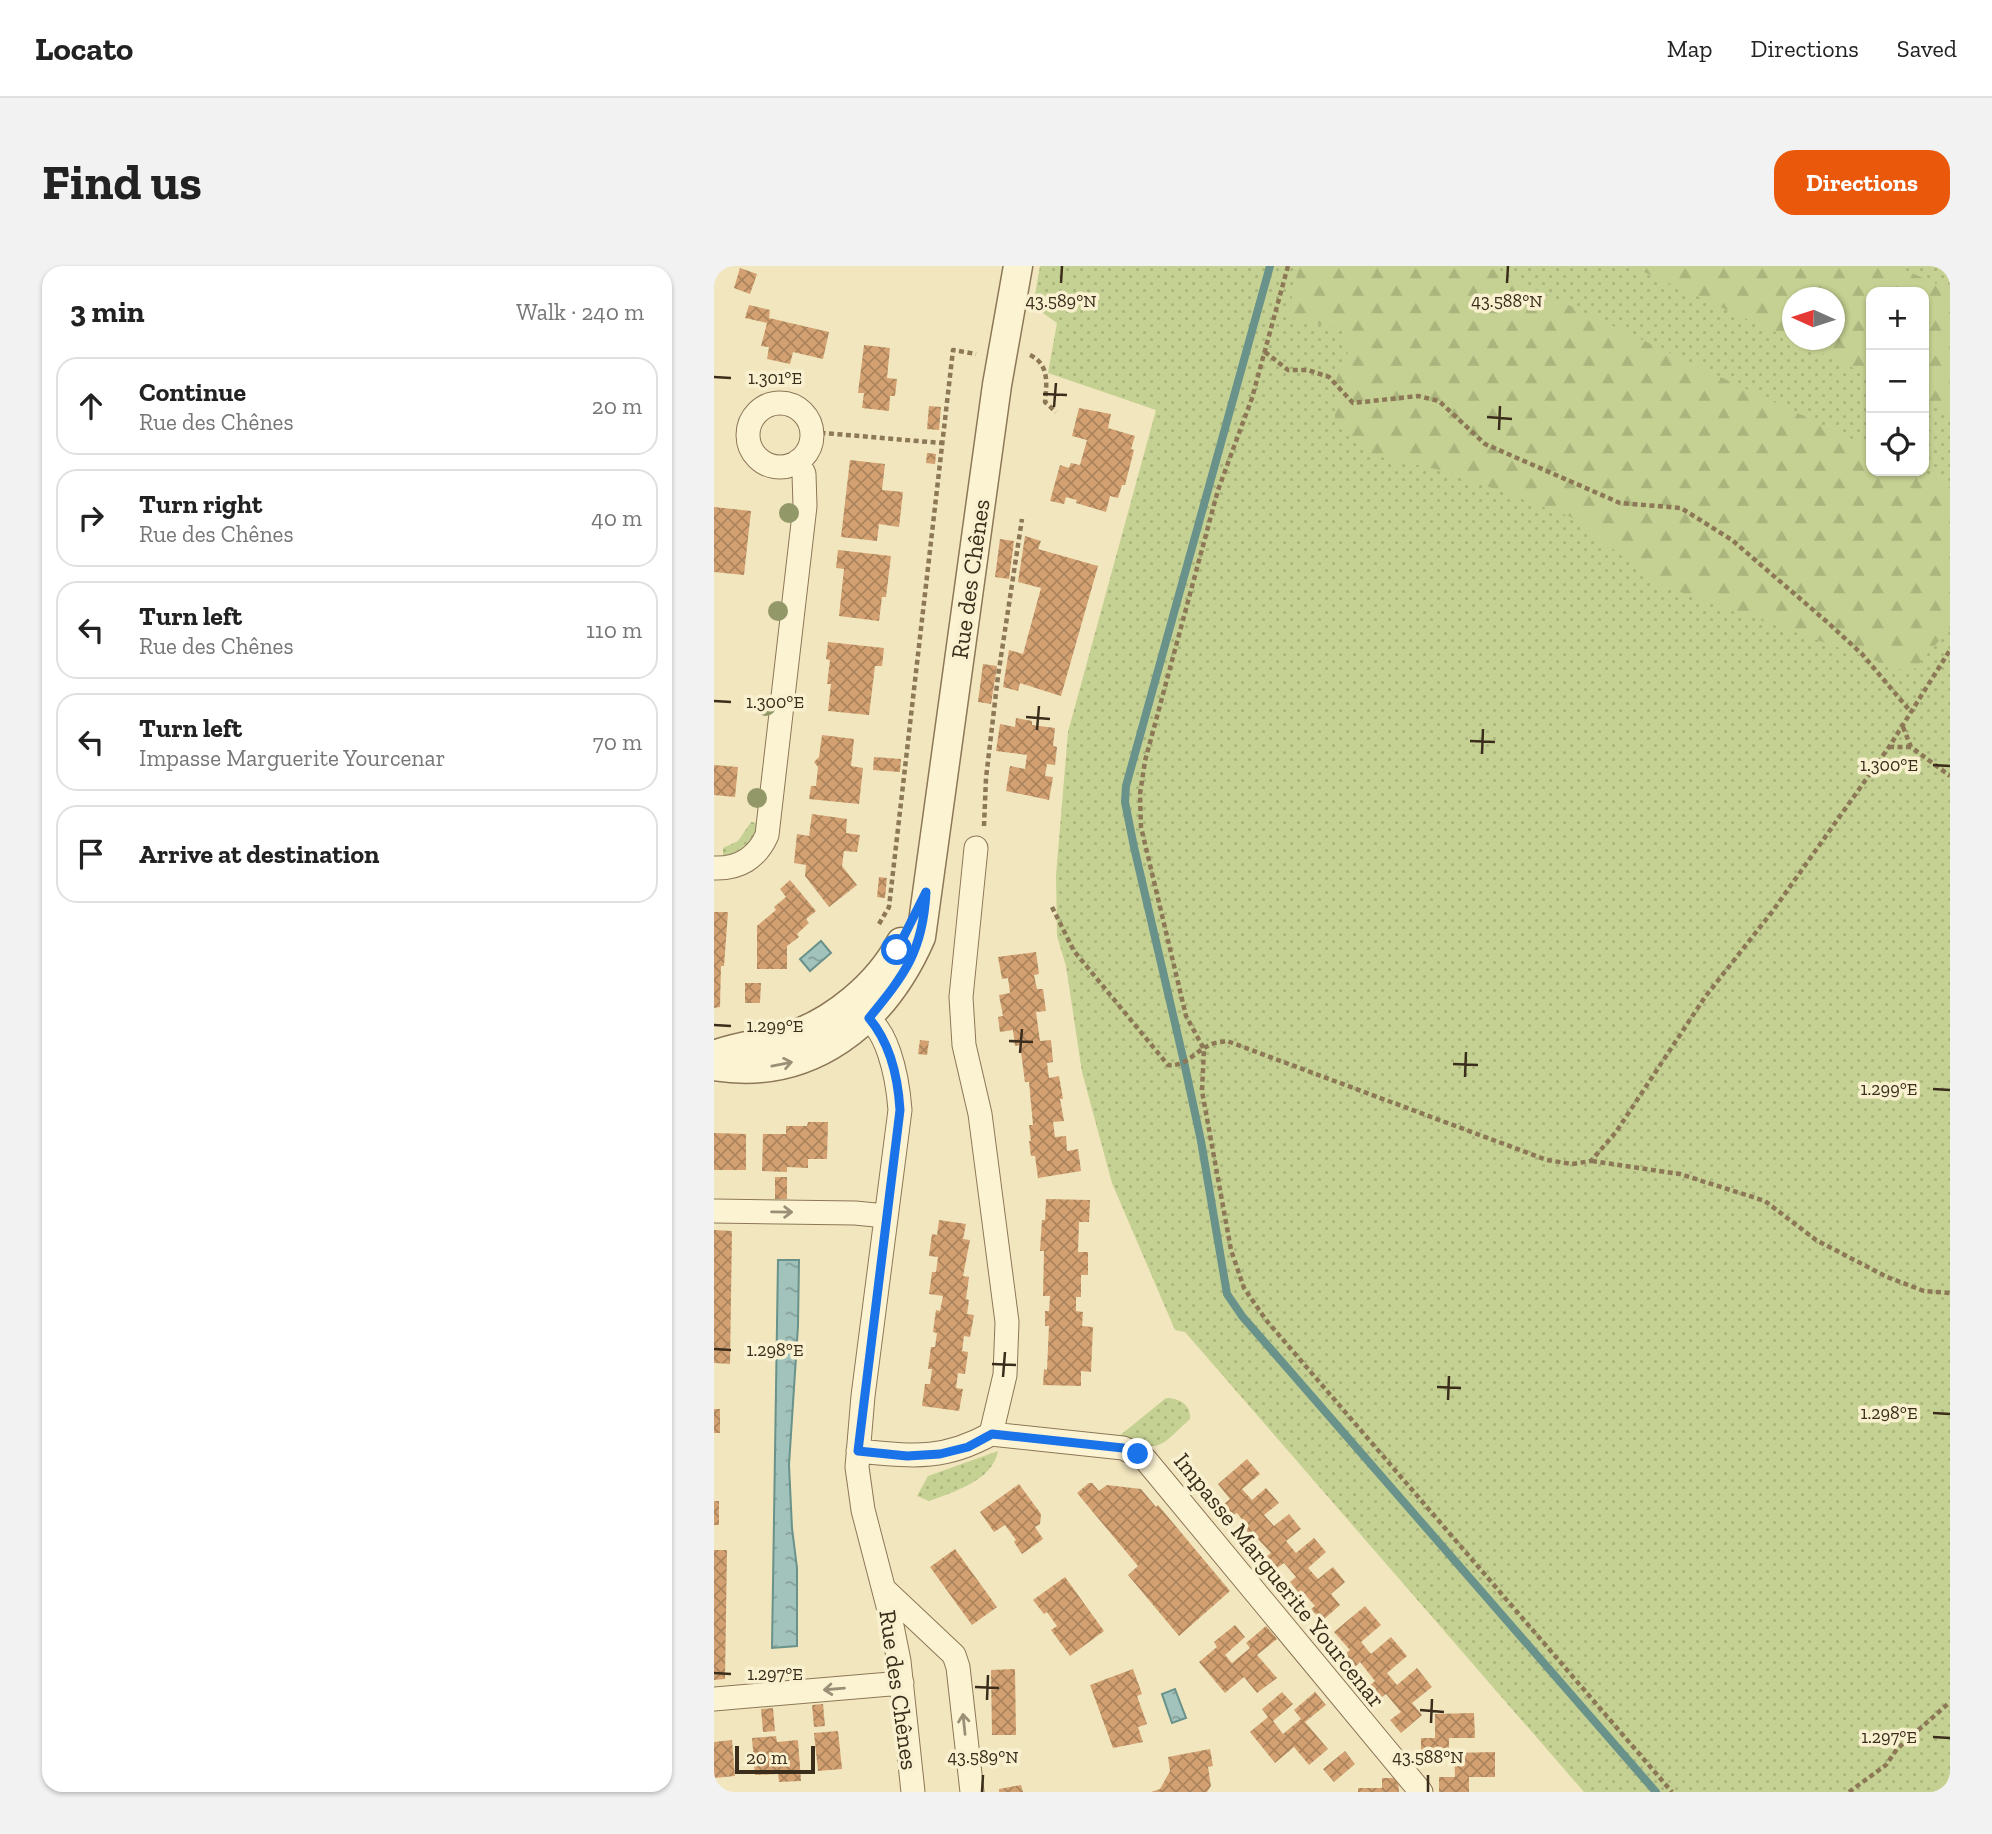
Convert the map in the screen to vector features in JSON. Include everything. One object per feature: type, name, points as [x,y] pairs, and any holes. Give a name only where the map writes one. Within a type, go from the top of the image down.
[{"type":"street","name":"Rue des Chênes","points":[[913,1792],[901,1672],[884,1589],[863,1510],[858,1451],[900,1110],[892,1061],[876,1026],[869,1018],[913,957],[921,937],[998,385],[1018,266]]},
{"type":"street","points":[[782,403],[803,412],[812,432],[811,443],[798,461],[777,467],[766,464],[757,457],[748,437],[754,416],[772,404],[782,403]]},
{"type":"street","points":[[714,868],[743,863],[754,855],[766,835],[805,506],[804,474],[798,461]]},
{"type":"street","points":[[858,1451],[907,1456],[940,1454],[968,1447],[992,1434],[1005,1375],[1007,1322],[980,1114],[964,1045],[961,997],[980,843]]},
{"type":"street","name":"Rue des Chênes","points":[[714,1055],[788,1037],[819,1024],[864,989],[897,950],[926,892]]},
{"type":"street","points":[[819,1024],[836,1023],[856,1014],[869,1018]]},
{"type":"street","points":[[714,1066],[728,1069],[761,1067],[800,1059],[832,1046],[869,1018]]},
{"type":"street","points":[[714,1211],[886,1216]]},
{"type":"street","name":"Impasse Marguerite Yourcenar","points":[[992,1434],[1123,1448],[1145,1459],[1421,1792]]},
{"type":"street","name":"Rue des Chênes","points":[[884,1589],[954,1655],[958,1667],[972,1792]]},
{"type":"street","points":[[714,1699],[901,1672],[914,1646],[940,1641]]},
{"type":"path","points":[[1288,266],[1252,398],[1215,503],[1144,761],[1140,794],[1141,827],[1186,1016],[1204,1049],[1202,1091],[1231,1250],[1244,1288],[1266,1321],[1672,1792]]},
{"type":"path","points":[[876,929],[889,907],[953,350],[978,355]]},
{"type":"path","points":[[1265,352],[1289,370],[1308,370],[1329,377],[1353,403],[1418,396],[1439,401],[1485,444],[1620,503],[1681,508],[1732,540],[1826,621],[1862,654],[1911,712]]},
{"type":"path","points":[[1029,355],[1037,359],[1046,374],[1048,383],[1045,402],[1056,412]]},
{"type":"path","points":[[812,432],[941,443]]},
{"type":"path","points":[[980,843],[998,676],[1022,519]]},
{"type":"path","points":[[1591,1161],[1616,1132],[1705,997],[1772,912],[1889,747],[1950,650]]},
{"type":"path","points":[[1903,726],[1911,747],[1950,776]]},
{"type":"path","points":[[1889,747],[1911,747]]},
{"type":"path","points":[[1052,907],[1074,951],[1168,1065],[1175,1066],[1211,1044],[1227,1041],[1547,1160],[1572,1164],[1591,1161],[1680,1174],[1768,1202],[1816,1240],[1887,1277],[1924,1291],[1950,1293]]},
{"type":"path","points":[[1849,1792],[1886,1765],[1897,1749],[1950,1702]]},
{"type":"green space","points":[[1040,266],[1950,266],[1950,1792],[1584,1792],[1185,1332],[1175,1330],[1112,1183],[1082,1072],[1066,966],[1057,936],[1056,875],[1068,732],[1156,410],[1048,373],[1057,323],[1033,306]]},
{"type":"green space","points":[[1299,266],[1486,266],[1866,446],[1866,476],[1929,475],[1950,485],[1950,628],[1911,673],[1660,585],[1571,517],[1445,471],[1371,455],[1335,424],[1335,382],[1348,352],[1341,328],[1287,318]]},
{"type":"green space","points":[[1631,266],[1896,266],[1950,290],[1950,413],[1929,403],[1929,287],[1866,287],[1866,374],[1814,350],[1845,350],[1845,287],[1782,287],[1782,335]]},
{"type":"green space","points":[[751,822],[759,823],[749,841],[723,858],[723,848],[738,841]]},
{"type":"green space","points":[[1166,1398],[1184,1403],[1190,1414],[1190,1419],[1171,1437],[1151,1446],[1118,1437]]},
{"type":"green space","points":[[998,1451],[989,1470],[971,1484],[929,1501],[917,1496],[928,1476]]},
{"type":"water","points":[[821,941],[831,953],[810,971],[800,959]]},
{"type":"water","points":[[778,1260],[799,1260],[798,1326],[789,1465],[797,1568],[797,1646],[772,1648]]},
{"type":"water","points":[[1175,1689],[1186,1718],[1172,1723],[1162,1694]]},
{"type":"building","points":[[740,268],[757,274],[750,294],[734,288]]},
{"type":"building","points":[[749,305],[770,310],[769,318],[829,332],[823,359],[793,352],[790,364],[767,359],[769,347],[761,346],[767,323],[745,318]]},
{"type":"building","points":[[864,345],[890,348],[887,378],[897,379],[895,396],[890,396],[889,411],[862,408],[864,393],[858,393]]},
{"type":"building","points":[[929,406],[941,407],[939,430],[927,429]]},
{"type":"building","points":[[1079,408],[1111,414],[1108,428],[1135,436],[1125,485],[1122,485],[1118,498],[1110,496],[1106,512],[1076,503],[1077,500],[1066,497],[1064,504],[1050,501],[1060,465],[1069,468],[1071,463],[1080,465],[1087,440],[1072,436]]},
{"type":"building","points":[[927,453],[936,454],[935,464],[926,463]]},
{"type":"building","points":[[850,460],[885,464],[882,490],[903,492],[899,527],[879,524],[877,541],[841,537]]},
{"type":"building","points":[[714,507],[751,511],[744,575],[714,572]]},
{"type":"building","points":[[1025,536],[1041,541],[1038,549],[1098,566],[1061,696],[1020,683],[1018,691],[1003,687],[1009,650],[1023,654],[1041,588],[1018,582]]},
{"type":"building","points":[[1000,539],[1014,541],[1009,579],[995,577]]},
{"type":"building","points":[[838,550],[891,556],[886,597],[882,597],[879,621],[839,616],[844,569],[836,568]]},
{"type":"building","points":[[828,642],[884,648],[882,666],[875,666],[869,715],[828,711],[831,684],[827,684],[830,660],[826,659]]},
{"type":"building","points":[[983,664],[997,666],[991,704],[978,702]]},
{"type":"building","points":[[1016,718],[1032,721],[1032,725],[1055,728],[1055,765],[1047,764],[1045,776],[1053,777],[1049,800],[1006,791],[1010,766],[1025,769],[1027,755],[996,751],[1000,724],[1015,727]]},
{"type":"building","points":[[822,735],[854,739],[851,766],[863,768],[859,804],[809,799],[811,786],[816,786],[818,767],[814,762],[819,757]]},
{"type":"building","points":[[874,757],[901,759],[900,772],[873,770]]},
{"type":"building","points":[[714,765],[738,767],[735,797],[714,795]]},
{"type":"building","points":[[812,814],[847,819],[846,833],[860,835],[857,852],[844,851],[842,866],[857,885],[829,907],[805,876],[806,865],[794,863],[797,834],[809,836]]},
{"type":"building","points":[[879,877],[887,878],[885,898],[877,897]]},
{"type":"building","points":[[790,880],[816,911],[806,919],[809,923],[797,934],[799,937],[787,946],[787,969],[757,969],[757,926],[776,910],[774,907],[786,897],[780,889]]},
{"type":"building","points":[[714,912],[728,912],[724,966],[721,966],[720,1007],[714,1008]]},
{"type":"building","points":[[1036,952],[1039,974],[1034,975],[1037,989],[1043,989],[1046,1011],[1036,1012],[1040,1041],[1051,1040],[1053,1062],[1047,1063],[1049,1078],[1059,1076],[1063,1099],[1060,1099],[1064,1121],[1053,1122],[1055,1137],[1066,1136],[1067,1151],[1078,1149],[1081,1171],[1038,1178],[1035,1156],[1031,1156],[1029,1125],[1033,1125],[1029,1082],[1025,1082],[1020,1045],[1015,1046],[1013,1030],[1000,1032],[998,1017],[1003,1016],[999,995],[1010,993],[1008,978],[1002,979],[998,957]]},
{"type":"building","points":[[745,983],[761,983],[760,1003],[745,1003]]},
{"type":"building","points":[[920,1040],[929,1041],[927,1055],[918,1054]]},
{"type":"building","points":[[808,1122],[828,1122],[827,1159],[808,1159],[808,1168],[787,1167],[787,1172],[762,1171],[763,1134],[786,1134],[786,1126],[807,1126]]},
{"type":"building","points":[[714,1133],[746,1134],[746,1170],[714,1170]]},
{"type":"building","points":[[775,1177],[787,1177],[787,1199],[775,1199]]},
{"type":"building","points":[[1046,1199],[1090,1200],[1089,1222],[1079,1222],[1078,1252],[1088,1252],[1088,1275],[1081,1275],[1081,1297],[1076,1297],[1076,1311],[1083,1312],[1082,1326],[1093,1327],[1091,1372],[1081,1371],[1081,1386],[1043,1385],[1044,1369],[1047,1370],[1049,1326],[1045,1326],[1045,1311],[1049,1311],[1050,1296],[1043,1296],[1044,1251],[1040,1251]]},
{"type":"building","points":[[939,1220],[966,1224],[963,1239],[970,1240],[963,1276],[969,1277],[967,1314],[974,1315],[970,1337],[964,1336],[962,1351],[968,1352],[965,1374],[958,1373],[956,1388],[963,1389],[959,1411],[922,1406],[925,1384],[930,1384],[932,1369],[928,1369],[931,1347],[935,1347],[937,1333],[933,1332],[936,1310],[940,1311],[943,1296],[929,1294],[932,1272],[936,1272],[938,1257],[929,1256],[932,1234],[937,1235]]},
{"type":"building","points":[[714,1230],[732,1231],[730,1364],[714,1363]]},
{"type":"building","points":[[714,1409],[720,1409],[720,1433],[714,1433]]},
{"type":"building","points":[[1247,1459],[1260,1474],[1242,1489],[1252,1500],[1266,1488],[1279,1503],[1264,1515],[1274,1526],[1289,1514],[1301,1529],[1286,1541],[1296,1553],[1314,1538],[1326,1552],[1308,1568],[1318,1579],[1333,1567],[1345,1582],[1331,1594],[1340,1605],[1322,1621],[1311,1609],[1315,1606],[1290,1582],[1296,1577],[1284,1563],[1277,1568],[1267,1556],[1271,1553],[1258,1539],[1256,1542],[1237,1513],[1233,1515],[1224,1504],[1230,1499],[1218,1484]]},
{"type":"building","points":[[1089,1483],[1099,1491],[1107,1485],[1141,1489],[1156,1507],[1158,1505],[1230,1591],[1179,1636],[1128,1575],[1138,1566],[1077,1493]]},
{"type":"building","points":[[1019,1484],[1041,1514],[1040,1524],[1035,1527],[1043,1539],[1022,1554],[1005,1525],[994,1532],[980,1512]]},
{"type":"building","points":[[714,1501],[719,1501],[719,1525],[714,1525]]},
{"type":"building","points":[[955,1549],[997,1607],[972,1625],[930,1567]]},
{"type":"building","points":[[714,1550],[727,1550],[725,1679],[714,1680]]},
{"type":"building","points":[[1065,1577],[1104,1631],[1070,1656],[1051,1630],[1057,1626],[1047,1612],[1044,1614],[1033,1600]]},
{"type":"building","points":[[1365,1606],[1381,1625],[1361,1642],[1371,1654],[1391,1637],[1407,1656],[1387,1673],[1397,1685],[1417,1668],[1432,1687],[1412,1703],[1422,1715],[1401,1733],[1390,1720],[1401,1712],[1386,1694],[1375,1702],[1365,1690],[1375,1681],[1360,1662],[1350,1672],[1339,1659],[1350,1650],[1334,1632]]},
{"type":"building","points":[[1235,1625],[1245,1637],[1225,1655],[1232,1663],[1250,1648],[1246,1643],[1266,1626],[1277,1639],[1257,1655],[1277,1678],[1257,1693],[1244,1677],[1225,1693],[1199,1662],[1217,1647],[1214,1642]]},
{"type":"building","points":[[1015,1669],[1016,1735],[992,1735],[991,1670]]},
{"type":"building","points":[[1133,1669],[1142,1694],[1137,1696],[1147,1724],[1138,1727],[1143,1742],[1113,1748],[1090,1685]]},
{"type":"building","points":[[1282,1692],[1293,1704],[1273,1721],[1283,1734],[1301,1719],[1294,1710],[1315,1692],[1326,1705],[1305,1722],[1328,1749],[1309,1765],[1294,1747],[1275,1763],[1250,1732],[1268,1717],[1262,1709]]},
{"type":"building","points":[[823,1704],[825,1726],[814,1727],[812,1705]]},
{"type":"building","points":[[773,1708],[775,1731],[763,1732],[761,1709]]},
{"type":"building","points":[[1474,1713],[1475,1738],[1449,1738],[1449,1754],[1421,1755],[1421,1738],[1435,1738],[1435,1714]]},
{"type":"building","points":[[838,1731],[842,1769],[818,1771],[814,1733]]},
{"type":"building","points":[[776,1736],[777,1742],[798,1740],[801,1781],[779,1782],[778,1774],[755,1775],[752,1738]]},
{"type":"building","points":[[732,1740],[735,1776],[714,1778],[714,1742]]},
{"type":"building","points":[[1210,1749],[1213,1766],[1208,1767],[1211,1786],[1207,1792],[1151,1792],[1160,1789],[1170,1771],[1168,1757]]},
{"type":"building","points":[[1345,1751],[1355,1764],[1334,1782],[1323,1769]]},
{"type":"building","points":[[1495,1752],[1495,1777],[1469,1777],[1469,1792],[1439,1792],[1439,1777],[1455,1777],[1454,1753]]},
{"type":"building","points":[[1382,1778],[1398,1778],[1399,1792],[1358,1792],[1358,1788],[1382,1788]]},
{"type":"building","points":[[1021,1785],[1023,1792],[999,1792],[999,1789]]},
{"type":"waterway","points":[[1270,266],[1126,786],[1125,802],[1201,1141],[1227,1294],[1242,1316],[1656,1792]]},
{"type":"route","points":[[897,950],[926,892],[921,937],[913,957],[869,1018],[876,1026],[892,1061],[900,1110],[858,1451],[907,1456],[940,1454],[968,1447],[992,1434],[1123,1448],[1138,1454]]}]
